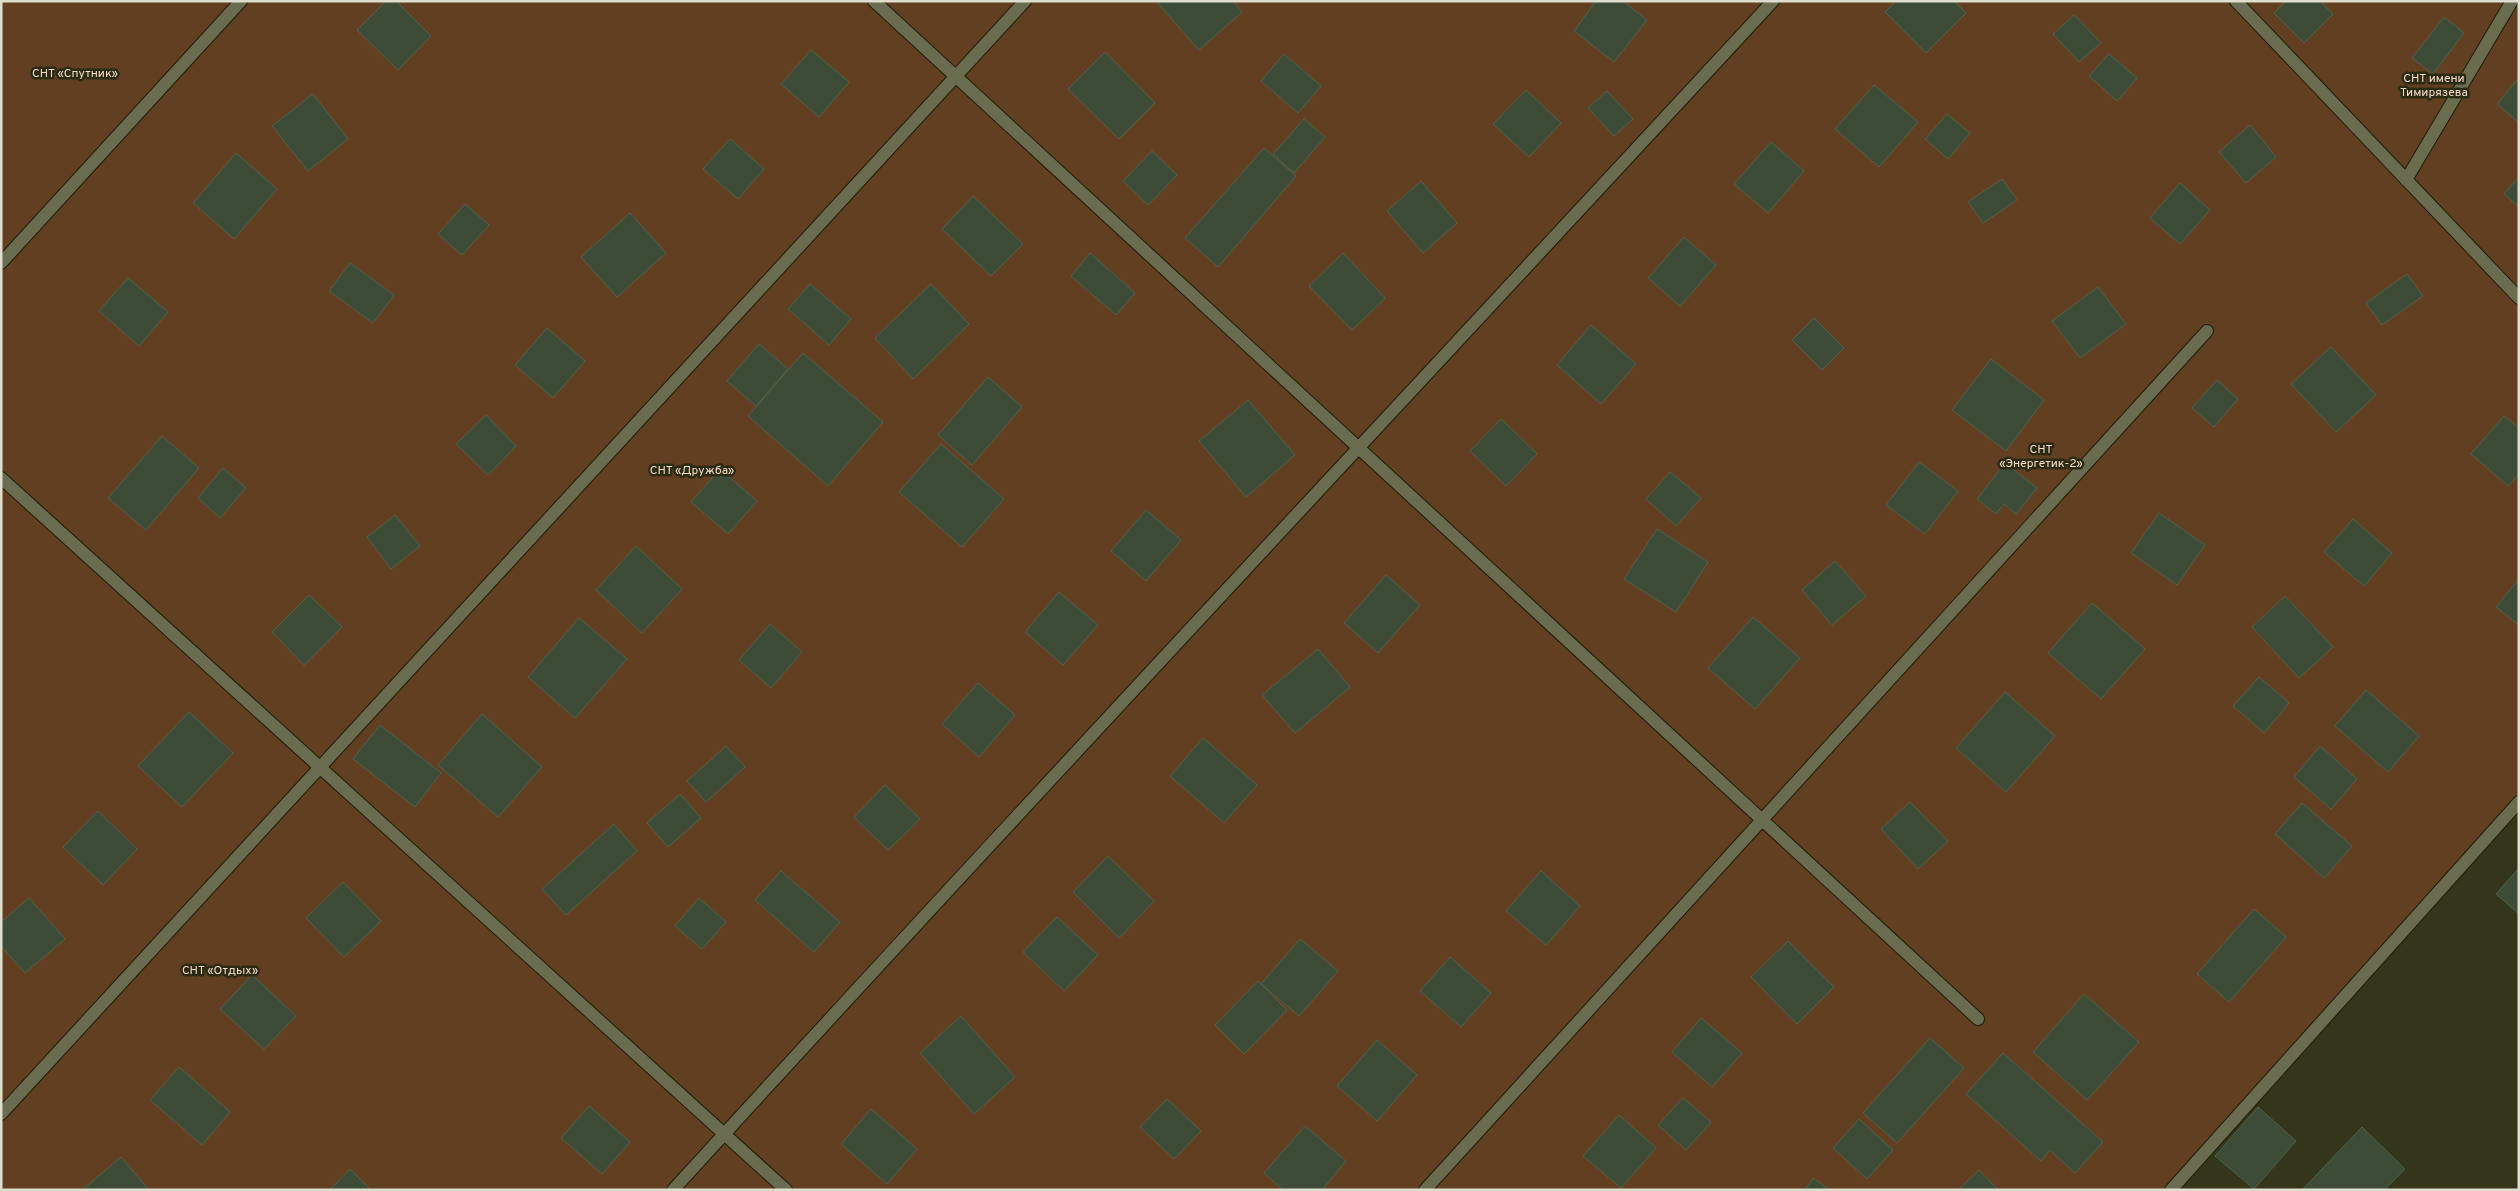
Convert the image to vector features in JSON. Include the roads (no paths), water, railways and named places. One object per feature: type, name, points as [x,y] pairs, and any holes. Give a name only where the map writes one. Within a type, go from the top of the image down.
[{"type":"street","points":[[1,263],[241,1]]},
{"type":"street","points":[[874,1],[1978,1019]]},
{"type":"street","points":[[1,1114],[1025,1]]},
{"type":"street","points":[[673,1190],[1211,608],[1357,447],[1773,1]]},
{"type":"street","points":[[2236,1],[2519,298]]},
{"type":"street","points":[[2406,180],[2512,1]]},
{"type":"street","points":[[1425,1190],[2207,332]]},
{"type":"street","points":[[1,478],[786,1190]]},
{"type":"street","points":[[2171,1190],[2519,802]]},
{"type":"park label","name":"СНТ «Спутник»","points":[[75,74]]},
{"type":"park label","name":"СНТ имени Тимирязева","points":[[2434,86]]},
{"type":"park label","name":"СНТ «Энергетик-2»","points":[[2041,457]]},
{"type":"park label","name":"СНТ «Дружба»","points":[[692,471]]},
{"type":"park label","name":"СНТ «Отдых»","points":[[220,971]]}]
